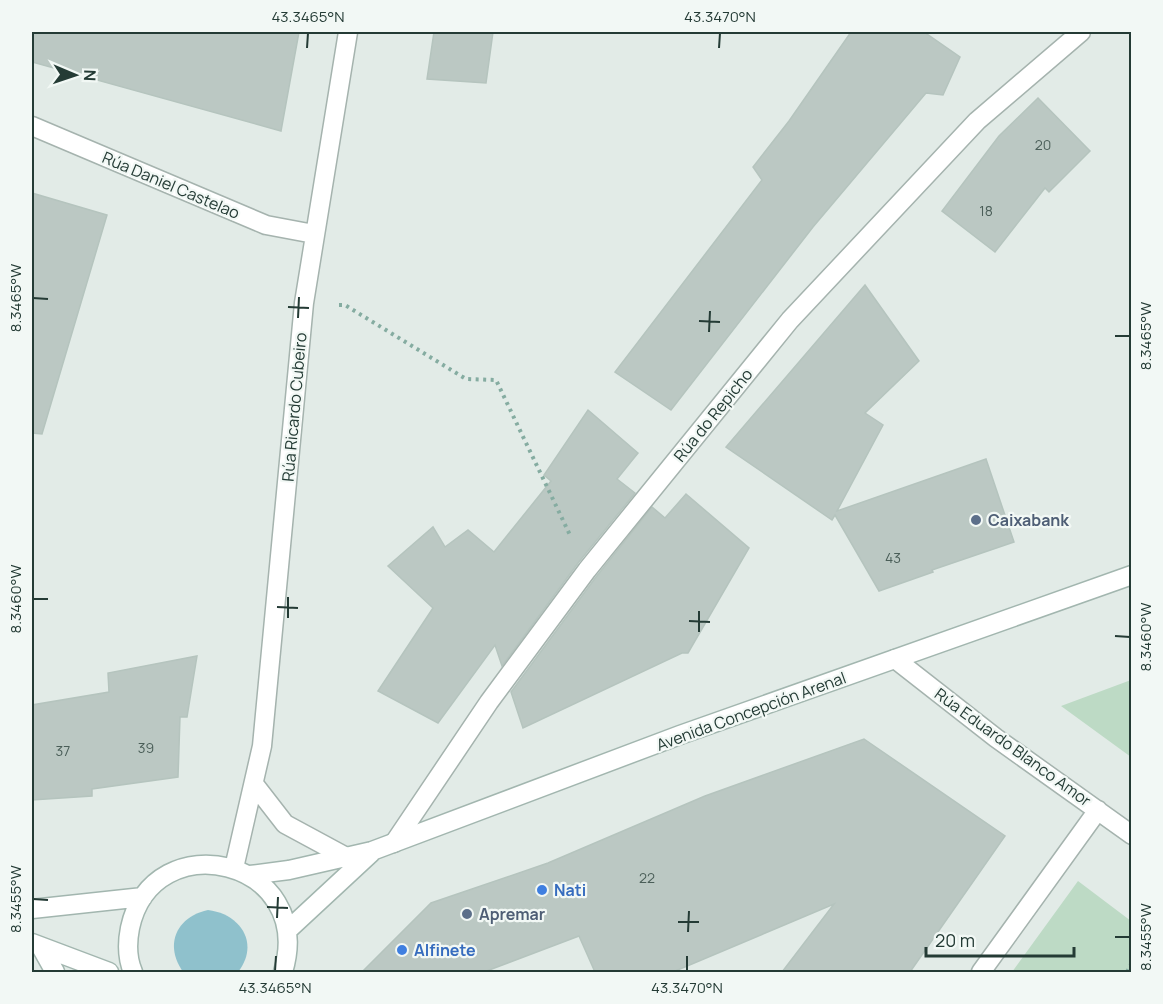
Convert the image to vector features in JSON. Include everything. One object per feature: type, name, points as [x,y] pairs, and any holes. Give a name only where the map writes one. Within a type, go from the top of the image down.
[{"type":"street","name":"Rúa Ricardo Cubeiro","points":[[242,872],[254,784],[262,746],[304,303],[348,32]]},
{"type":"street","name":"Rúa do Repicho","points":[[394,843],[489,702],[587,570],[790,320],[977,121],[1081,32]]},
{"type":"street","name":"Rúa Daniel Castelao","points":[[32,126],[266,225],[314,234]]},
{"type":"street","name":"Avenida Concepción Arenal","points":[[133,972],[127,941],[132,918],[143,897],[162,879],[184,867],[210,864],[242,872],[348,858],[372,851],[1131,575]]},
{"type":"street","name":"Rúa Eduardo Blanco Amor","points":[[895,659],[996,738],[1131,835]]},
{"type":"street","points":[[254,784],[285,824],[348,858]]},
{"type":"street","points":[[981,972],[1098,810]]},
{"type":"street","name":"Avenida Concepción Arenal","points":[[288,930],[372,851]]},
{"type":"street","points":[[242,872],[266,887],[273,896],[288,930],[288,956],[283,972]]},
{"type":"street","points":[[32,909],[143,897]]},
{"type":"street","points":[[36,945],[55,972]]},
{"type":"street","points":[[36,945],[109,972]]},
{"type":"path","points":[[304,303],[345,305],[466,379],[496,380],[587,570]]},
{"type":"path","points":[[1126,972],[1131,962]]},
{"type":"green space","points":[[1132,680],[1131,757],[1061,706]]},
{"type":"green space","points":[[1078,881],[1131,921],[1131,972],[1012,972]]},
{"type":"water","points":[[208,910],[230,917],[244,932],[247,951],[238,972],[183,972],[177,962],[174,952],[176,934],[188,919]]},
{"type":"building","points":[[32,32],[299,32],[281,131],[32,62]]},
{"type":"building","points":[[434,32],[493,32],[486,83],[427,79]]},
{"type":"building","points":[[851,32],[924,32],[960,57],[943,95],[926,93],[813,227],[671,410],[615,372],[762,180],[753,167],[789,121]]},
{"type":"building","points":[[1038,98],[1090,151],[1049,192],[1045,188],[995,252],[942,211],[999,136]]},
{"type":"building","points":[[32,193],[107,215],[42,434],[32,433]]},
{"type":"building","points":[[865,285],[919,361],[865,413],[883,425],[837,511],[986,459],[1014,542],[879,591],[835,515],[832,520],[726,447]]},
{"type":"building","points":[[588,410],[638,453],[617,479],[635,493],[578,563],[502,666],[495,645],[438,723],[378,691],[433,608],[388,566],[433,527],[445,547],[468,530],[494,552],[551,481],[544,475]]},
{"type":"building","points":[[686,494],[749,548],[688,653],[682,653],[523,728],[511,692],[596,577],[652,507],[665,518]]},
{"type":"building","points":[[197,656],[187,717],[180,717],[178,777],[92,789],[92,796],[32,800],[32,705],[109,692],[108,673]]},
{"type":"building","points":[[864,739],[1005,836],[910,972],[782,972],[834,904],[673,972],[595,972],[579,936],[484,972],[362,972],[431,903],[548,863],[705,796]]},
{"type":"place","name":"Caixabank","points":[[976,520]]},
{"type":"place","name":"Nati","points":[[542,890]]},
{"type":"place","name":"Apremar","points":[[467,914]]},
{"type":"place","name":"Alfinete","points":[[402,950]]}]
